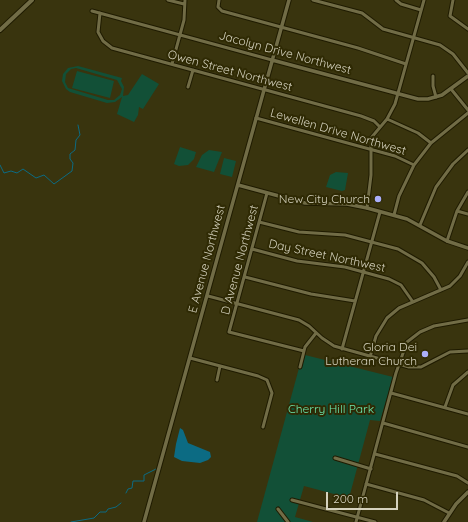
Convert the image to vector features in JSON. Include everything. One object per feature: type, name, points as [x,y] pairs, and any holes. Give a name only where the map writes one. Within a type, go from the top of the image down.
[{"type":"main road","points":[[0,30],[32,0]]},
{"type":"street","points":[[168,0],[184,4]]},
{"type":"street","points":[[172,64],[185,16],[185,0]]},
{"type":"street","points":[[219,0],[218,8],[222,11],[358,48],[406,64]]},
{"type":"street","name":"E Avenue Northwest","points":[[144,522],[208,296],[288,0]]},
{"type":"street","points":[[315,0],[362,13],[383,29],[414,37],[448,49],[459,60],[468,73]]},
{"type":"street","points":[[396,0],[401,4],[421,10]]},
{"type":"street","points":[[367,208],[371,175],[371,138],[387,119],[398,94],[424,0]]},
{"type":"street","points":[[454,0],[450,16],[468,29]]},
{"type":"street","name":"Jacolyn Drive Northwest","points":[[92,11],[418,100],[436,97],[451,89],[468,76]]},
{"type":"street","name":"Owen Street Northwest","points":[[100,13],[98,32],[107,45],[368,118],[380,127]]},
{"type":"street","points":[[188,87],[193,70]]},
{"type":"street","points":[[434,76],[433,86],[436,97]]},
{"type":"street","points":[[394,215],[399,196],[414,165],[431,143],[468,112],[451,89]]},
{"type":"street","name":"Lewellen Drive Northwest","points":[[256,118],[400,157],[414,165]]},
{"type":"street","points":[[387,119],[418,133],[431,143]]},
{"type":"street","points":[[420,225],[436,187],[453,164],[468,150]]},
{"type":"street","points":[[238,185],[305,203],[347,204],[394,215],[420,225],[447,241],[468,248]]},
{"type":"street","points":[[447,241],[457,211],[468,192]]},
{"type":"street","name":"D Avenue Northwest","points":[[267,193],[229,332],[304,351]]},
{"type":"street","points":[[457,211],[468,214]]},
{"type":"street","points":[[342,349],[380,212]]},
{"type":"street","points":[[260,222],[299,232],[345,236],[398,249],[415,258],[428,270],[441,290]]},
{"type":"street","name":"Day Street Northwest","points":[[252,249],[297,261],[345,267],[389,279],[401,284],[413,302]]},
{"type":"street","points":[[370,357],[376,336],[387,318],[399,308],[441,290],[456,281],[468,262]]},
{"type":"street","points":[[244,277],[312,294],[355,301]]},
{"type":"street","points":[[208,296],[298,320],[309,326],[327,342],[342,349],[399,364],[421,367],[450,352],[468,351]]},
{"type":"street","points":[[356,522],[399,364],[407,342],[420,332],[445,322],[468,320]]},
{"type":"street","points":[[300,367],[304,351],[316,332]]},
{"type":"street","points":[[190,358],[263,377],[270,384],[271,397],[263,427]]},
{"type":"street","points":[[217,380],[220,366]]},
{"type":"street","points":[[445,407],[452,385],[464,379],[468,372]]},
{"type":"street","points":[[391,393],[468,414]]},
{"type":"street","points":[[383,423],[468,447]]},
{"type":"street","points":[[375,454],[457,476],[468,483]]},
{"type":"street","points":[[335,458],[370,469]]},
{"type":"street","points":[[366,484],[424,500],[449,513]]},
{"type":"street","points":[[444,522],[449,513],[468,492]]},
{"type":"street","points":[[292,500],[375,522]]},
{"type":"street","points":[[278,509],[288,522]]},
{"type":"green space","points":[[78,66],[122,78],[121,81],[124,87],[123,96],[128,95],[142,74],[159,84],[143,109],[139,107],[138,115],[134,122],[117,114],[122,97],[115,102],[107,103],[70,92],[66,89],[62,81],[63,74],[68,68]],"holes":[[[76,68],[117,80],[122,89],[120,95],[114,100],[108,100],[68,88],[65,82],[66,74],[71,69]]]},
{"type":"green space","points":[[77,71],[114,81],[110,98],[72,88]]},
{"type":"green space","points":[[180,147],[196,152],[194,159],[188,165],[179,166],[174,164]]},
{"type":"green space","points":[[209,150],[222,152],[214,172],[196,167],[202,155]]},
{"type":"green space","points":[[224,158],[236,161],[232,177],[220,174]]},
{"type":"green space","points":[[336,172],[348,173],[345,190],[342,191],[326,187],[330,175]]},
{"type":"green space","name":"Cherry Hill Park","points":[[305,355],[393,377],[380,421],[370,420],[349,498],[304,486],[295,517],[313,522],[257,522],[299,368],[301,368]]},
{"type":"water","points":[[180,428],[183,430],[188,443],[210,452],[211,457],[208,460],[200,463],[182,461],[174,457]]},
{"type":"waterway","points":[[0,165],[4,173],[11,171],[17,173],[23,169],[36,178],[44,175],[54,184],[72,171],[73,163],[70,159],[70,154],[75,150],[76,140],[80,135],[78,125]]},
{"type":"waterway","points":[[126,493],[128,489],[132,488],[133,481],[144,481],[144,475],[156,469]]},
{"type":"waterway","points":[[71,522],[94,518],[100,512],[106,512],[108,509],[116,507],[121,503]]},
{"type":"place","name":"New City Church","points":[[378,199]]},
{"type":"place","name":"Gloria Dei Lutheran Church","points":[[425,354]]}]
